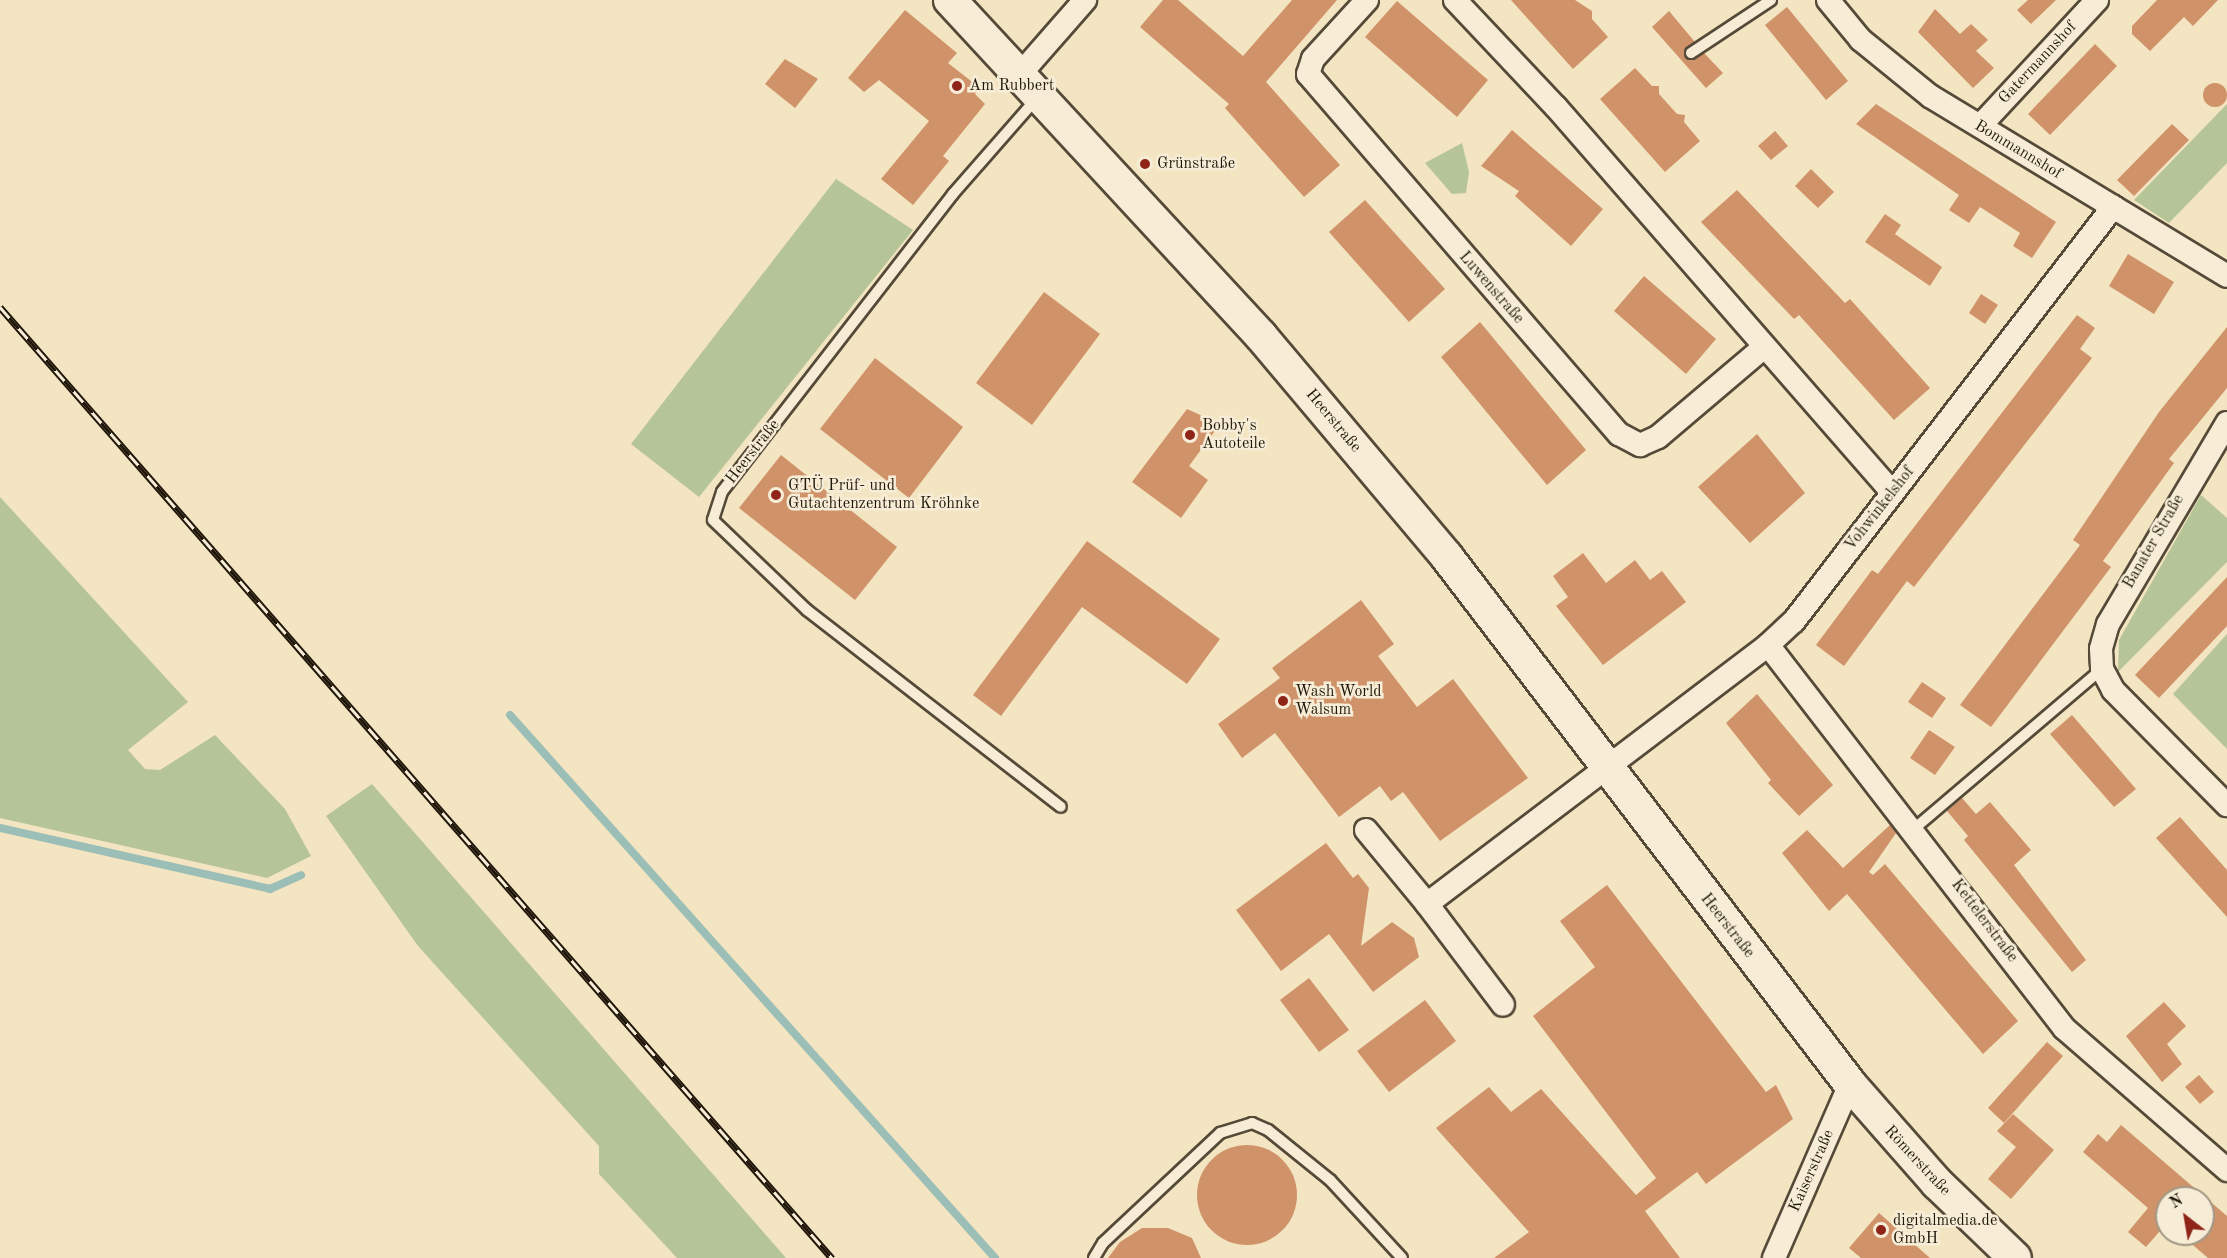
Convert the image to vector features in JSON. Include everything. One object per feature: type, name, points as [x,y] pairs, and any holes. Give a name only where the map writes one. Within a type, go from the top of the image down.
[{"type":"main road","name":"Heerstraße","points":[[950,0],[1031,83],[1261,336],[1432,539],[1604,767],[1850,1084]]},
{"type":"main road","name":"Römerstraße","points":[[1850,1084],[1937,1183],[2015,1258]]},
{"type":"street","points":[[1031,83],[1084,0]]},
{"type":"street","name":"Luwenstraße","points":[[1367,0],[1313,59],[1308,74],[1619,434],[1640,446],[1658,437],[1764,347]]},
{"type":"street","points":[[1455,0],[1556,107],[1892,492]]},
{"type":"street","name":"Bommannshof","points":[[1828,0],[1893,67],[1980,126],[2227,276]]},
{"type":"street","name":"Gatermannshof","points":[[1980,126],[2097,0]]},
{"type":"street","name":"Vohwinkelshof","points":[[1604,767],[1768,645],[1794,621],[2113,207]]},
{"type":"street","name":"Banater Straße","points":[[2102,669],[2108,624],[2227,423]]},
{"type":"street","name":"Kettelerstraße","points":[[1768,645],[1915,828],[2065,1029],[2227,1170]]},
{"type":"street","points":[[2102,669],[2129,709],[2227,805]]},
{"type":"street","points":[[1427,904],[1604,767]]},
{"type":"street","points":[[1366,830],[1427,904],[1503,1005]]},
{"type":"street","name":"Kaiserstraße","points":[[1774,1258],[1850,1084]]},
{"type":"lane","points":[[1691,53],[1771,0]]},
{"type":"lane","name":"Heerstraße","points":[[1031,83],[953,194],[722,492],[712,520],[807,610],[1061,807]]},
{"type":"lane","points":[[1915,828],[2102,669]]},
{"type":"lane","points":[[1094,1258],[1103,1243],[1220,1133],[1252,1123],[1268,1130],[1330,1180],[1402,1258]]},
{"type":"green space","points":[[2227,104],[2227,163],[2169,223],[2134,200]]},
{"type":"green space","points":[[1462,143],[1469,172],[1466,193],[1452,194],[1425,163]]},
{"type":"green space","points":[[836,179],[913,230],[699,497],[631,444]]},
{"type":"green space","points":[[2201,495],[2227,518],[2227,562],[2118,672],[2119,640]]},
{"type":"green space","points":[[0,497],[188,702],[128,750],[145,769],[160,770],[215,735],[285,809],[311,856],[267,878],[0,818]]},
{"type":"green space","points":[[2227,634],[2227,749],[2173,694]]},
{"type":"green space","points":[[372,784],[786,1258],[677,1258],[599,1174],[599,1146],[418,946],[326,816]]},
{"type":"building","points":[[1163,0],[1178,0],[1243,56],[1292,0],[1337,0],[1266,82],[1340,165],[1304,197],[1225,108],[1229,104],[1140,27]]},
{"type":"building","points":[[1511,0],[1575,0],[1592,11],[1592,19],[1608,37],[1573,69]]},
{"type":"building","points":[[2028,0],[2056,0],[2031,24],[2017,10]]},
{"type":"building","points":[[2157,0],[2218,0],[2193,26],[2184,17],[2150,51],[2132,34],[2132,26]]},
{"type":"building","points":[[1397,1],[1488,80],[1457,117],[1365,37]]},
{"type":"building","points":[[1787,7],[1848,81],[1826,100],[1765,25]]},
{"type":"building","points":[[1935,9],[1960,34],[1971,24],[1988,40],[1976,51],[1994,68],[1973,88],[1918,32]]},
{"type":"building","points":[[905,10],[957,53],[948,63],[980,88],[975,94],[985,104],[943,156],[949,161],[913,205],[881,179],[929,121],[879,80],[864,92],[848,78]]},
{"type":"building","points":[[1669,11],[1695,42],[1685,49],[1685,58],[1692,60],[1704,53],[1723,73],[1706,88],[1652,27]]},
{"type":"building","points":[[2095,44],[2117,66],[2050,135],[2028,114]]},
{"type":"building","points":[[785,59],[818,79],[795,108],[765,84]]},
{"type":"building","points":[[1635,68],[1652,86],[1659,86],[1659,94],[1677,114],[1685,115],[1684,122],[1700,141],[1665,172],[1600,99]]},
{"type":"building","points":[[2215,83],[2220,84],[2226,90],[2226,100],[2220,106],[2215,107],[2210,106],[2204,100],[2203,95],[2204,90],[2210,84]]},
{"type":"building","points":[[1876,104],[2056,222],[2032,258],[2013,246],[2020,233],[1980,207],[1969,223],[1949,210],[1959,195],[1856,124]]},
{"type":"building","points":[[2172,124],[2189,140],[2134,196],[2117,180]]},
{"type":"building","points":[[1512,130],[1603,209],[1571,246],[1515,196],[1519,191],[1481,166]]},
{"type":"building","points":[[1775,131],[1788,146],[1771,160],[1758,146]]},
{"type":"building","points":[[1811,169],[1834,192],[1818,208],[1795,186]]},
{"type":"building","points":[[1737,190],[1845,303],[1850,299],[1930,388],[1894,420],[1799,315],[1794,319],[1701,222]]},
{"type":"building","points":[[1365,200],[1445,289],[1409,322],[1329,232]]},
{"type":"building","points":[[1885,214],[1901,225],[1895,234],[1942,267],[1930,286],[1865,242]]},
{"type":"building","points":[[2128,254],[2174,282],[2154,314],[2109,286]]},
{"type":"building","points":[[1644,276],[1716,339],[1686,374],[1614,311]]},
{"type":"building","points":[[1044,292],[1100,334],[1032,425],[976,383]]},
{"type":"building","points":[[1981,294],[1998,305],[1985,324],[1969,313]]},
{"type":"building","points":[[2077,315],[2095,328],[2080,349],[2092,358],[1914,587],[1907,581],[1844,666],[1816,645],[1872,570],[1878,574]]},
{"type":"building","points":[[1480,322],[1586,450],[1547,485],[1441,357]]},
{"type":"building","points":[[2227,327],[2227,388],[2169,459],[2174,463],[2103,561],[2111,567],[1991,727],[1960,705],[2080,545],[2073,540],[2159,412]]},
{"type":"building","points":[[875,358],[963,427],[909,498],[820,429]]},
{"type":"building","points":[[1187,409],[1220,424],[1189,466],[1208,480],[1181,518],[1132,482]]},
{"type":"building","points":[[1757,434],[1805,493],[1750,543],[1698,487]]},
{"type":"building","points":[[781,455],[897,547],[855,600],[739,508]]},
{"type":"building","points":[[1087,541],[1220,639],[1187,684],[1082,607],[1001,716],[973,695]]},
{"type":"building","points":[[1583,553],[1606,583],[1635,560],[1650,580],[1662,571],[1686,602],[1603,665],[1556,606],[1568,597],[1553,576]]},
{"type":"building","points":[[2227,577],[2227,626],[2159,698],[2135,675]]},
{"type":"building","points":[[1361,600],[1394,644],[1378,656],[1417,707],[1453,679],[1528,778],[1440,841],[1403,792],[1391,801],[1380,786],[1339,817],[1275,733],[1242,758],[1218,724],[1280,678],[1272,668]]},
{"type":"building","points":[[1922,682],[1946,698],[1932,718],[1908,702]]},
{"type":"building","points":[[1757,694],[1833,785],[1799,816],[1768,783],[1771,780],[1726,723]]},
{"type":"building","points":[[2072,715],[2136,789],[2114,807],[2050,734]]},
{"type":"building","points":[[1929,730],[1955,747],[1935,775],[1910,758]]},
{"type":"building","points":[[1962,798],[1976,814],[1990,802],[2031,850],[2014,865],[2086,960],[2072,972],[1964,840],[1968,836],[1947,811]]},
{"type":"building","points":[[2180,817],[2227,870],[2227,917],[2156,838]]},
{"type":"building","points":[[1890,825],[1896,833],[1869,872],[1873,875],[1885,864],[2018,1021],[1983,1054],[1847,894],[1829,911],[1782,853],[1807,830],[1843,868]]},
{"type":"building","points":[[1326,843],[1353,878],[1358,874],[1369,888],[1361,946],[1392,922],[1414,938],[1419,957],[1373,992],[1329,934],[1281,971],[1236,910]]},
{"type":"building","points":[[1607,885],[1766,1092],[1776,1085],[1793,1119],[1706,1184],[1697,1172],[1645,1211],[1680,1258],[1494,1258],[1529,1232],[1436,1128],[1489,1087],[1511,1112],[1541,1089],[1636,1195],[1656,1178],[1533,1016],[1595,967],[1560,921]]},
{"type":"building","points":[[1309,978],[1349,1030],[1319,1052],[1280,1000]]},
{"type":"building","points":[[1425,1000],[1456,1041],[1389,1092],[1357,1051]]},
{"type":"building","points":[[2164,1002],[2186,1026],[2167,1044],[2182,1064],[2162,1082],[2126,1036]]},
{"type":"building","points":[[2047,1042],[2063,1056],[2004,1123],[1988,1108]]},
{"type":"building","points":[[2199,1075],[2214,1092],[2200,1104],[2185,1087]]},
{"type":"building","points":[[2013,1114],[2054,1150],[2011,1199],[1988,1179],[2016,1147],[1997,1131]]},
{"type":"building","points":[[2121,1125],[2192,1186],[2155,1186],[2155,1237],[2146,1247],[2128,1232],[2148,1208],[2083,1152],[2098,1134],[2107,1142]]},
{"type":"building","points":[[1247,1145],[1275,1153],[1289,1167],[1297,1195],[1289,1223],[1275,1237],[1247,1245],[1219,1237],[1205,1223],[1197,1195],[1205,1167],[1219,1153]]},
{"type":"building","points":[[2215,1206],[2227,1216],[2227,1258],[2208,1258],[2194,1246],[2215,1246]]},
{"type":"building","name":"digitalmedia.de GmbH","points":[[1879,1213],[1930,1258],[1861,1258],[1849,1248]]},
{"type":"building","points":[[1142,1228],[1168,1228],[1192,1238],[1201,1258],[1108,1258],[1120,1242]]},
{"type":"waterway","points":[[510,715],[995,1258]]},
{"type":"waterway","points":[[0,828],[270,889],[301,875]]},
{"type":"railway","points":[[0,307],[832,1258]]},
{"type":"place","name":"Am Rubbert","points":[[957,86]]},
{"type":"place","name":"Grünstraße","points":[[1145,164]]},
{"type":"place","name":"Bobby's Autoteile","points":[[1190,435]]},
{"type":"place","name":"GTÜ Prüf- und Gutachtenzentrum Kröhnke","points":[[776,495]]},
{"type":"place","name":"Wash World Walsum","points":[[1283,701]]},
{"type":"place","name":"digitalmedia.de GmbH","points":[[1881,1230]]}]
